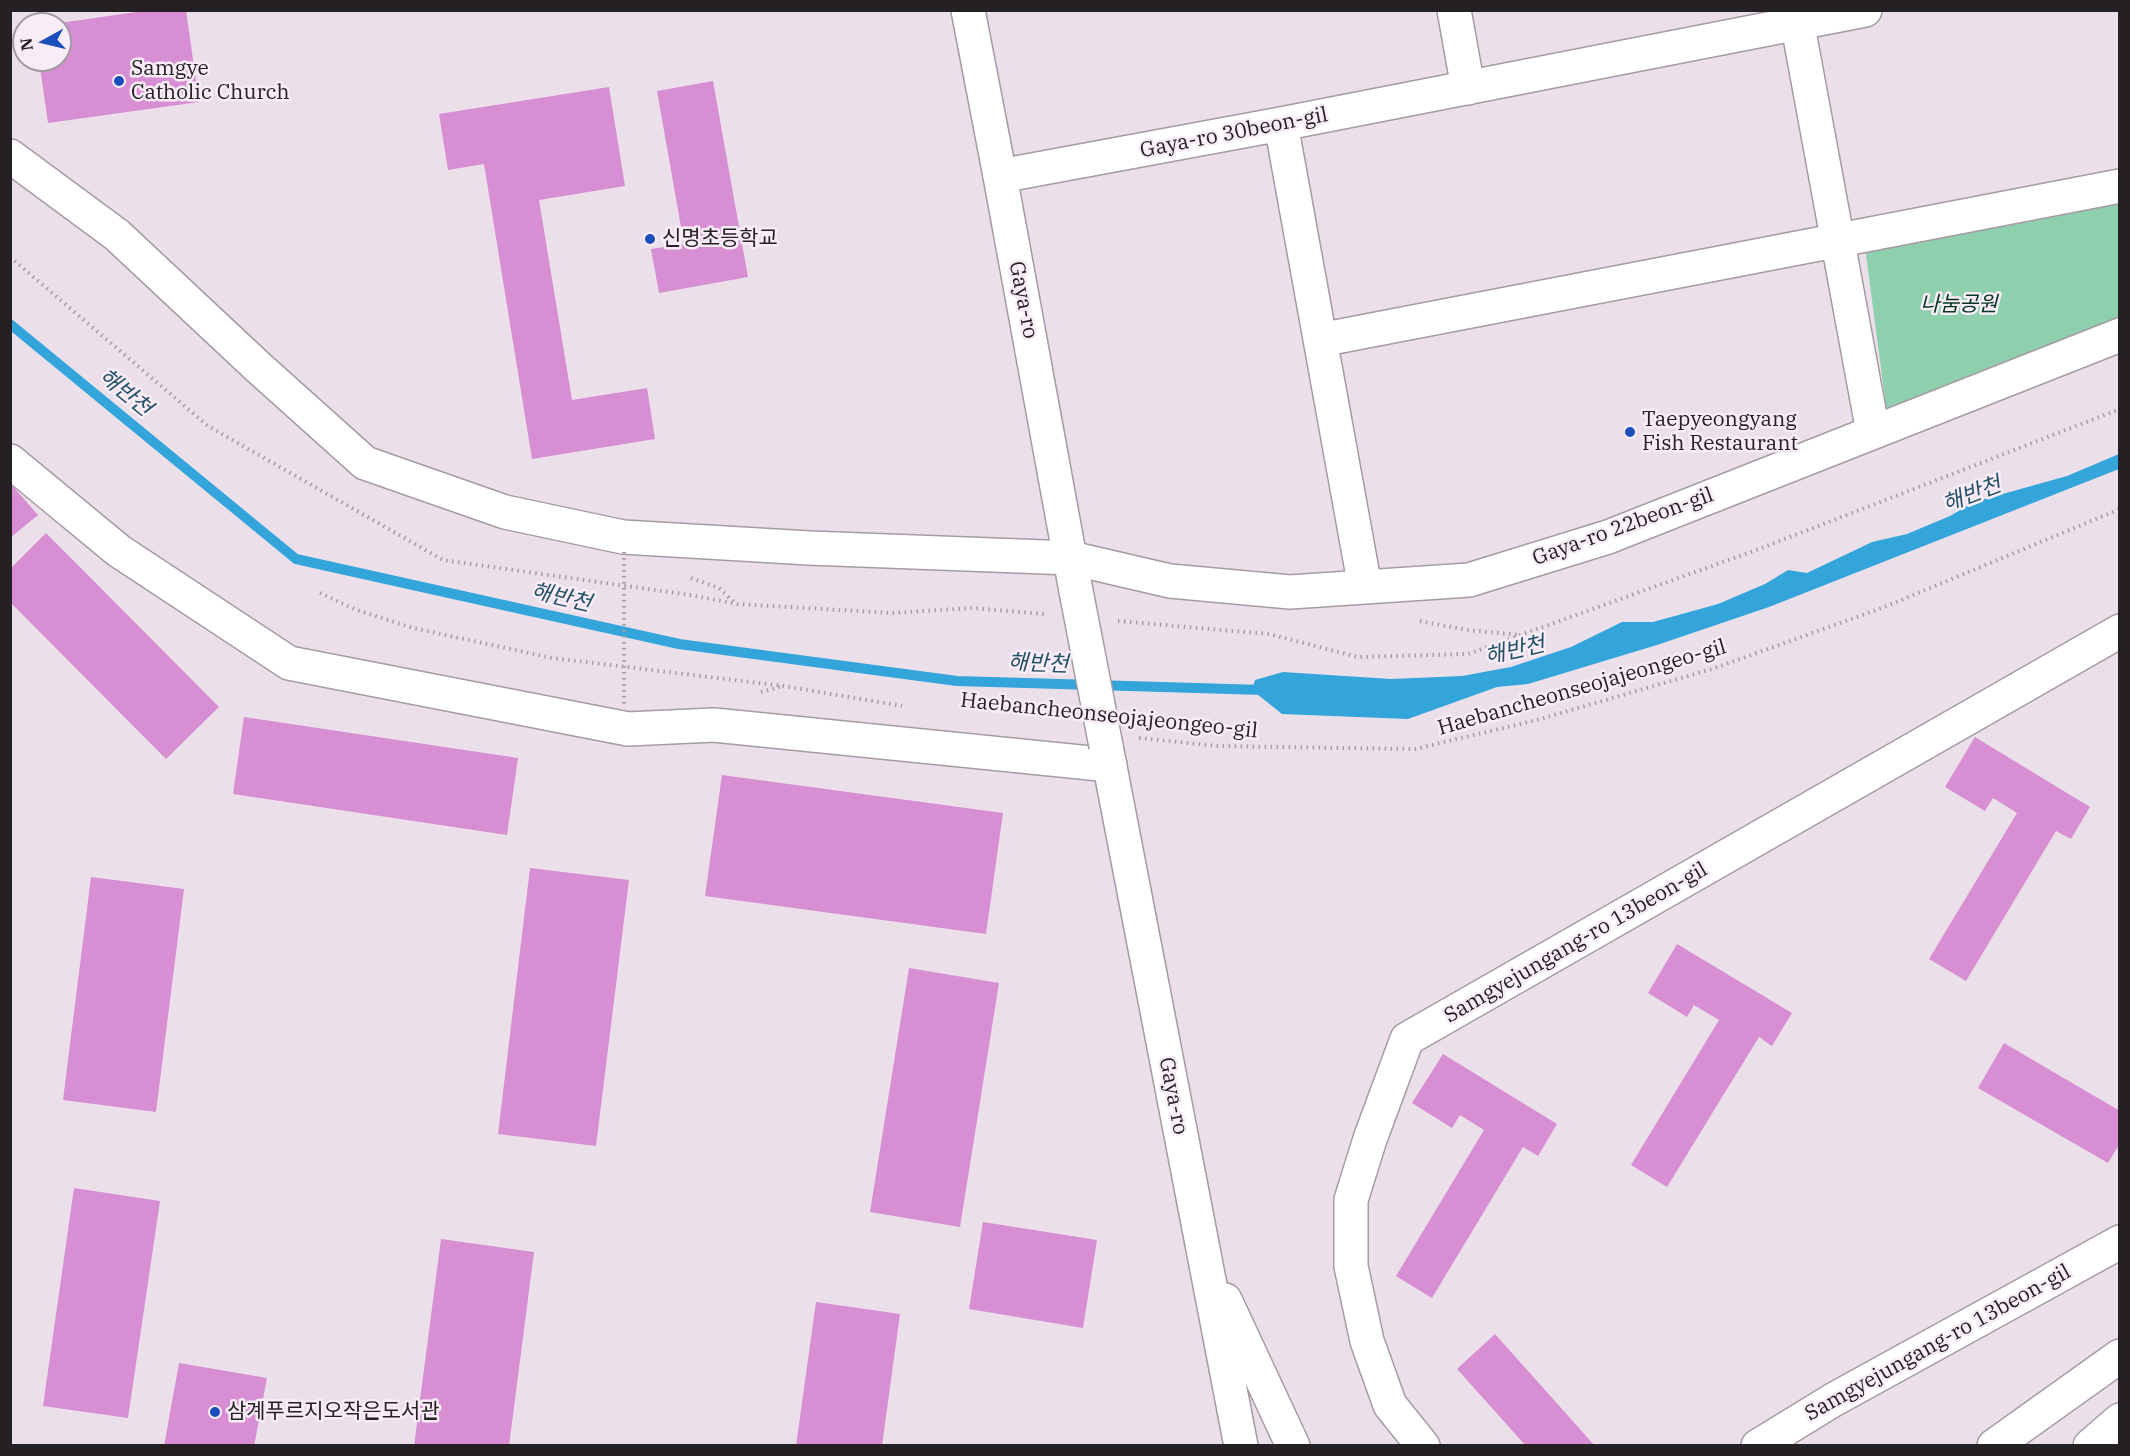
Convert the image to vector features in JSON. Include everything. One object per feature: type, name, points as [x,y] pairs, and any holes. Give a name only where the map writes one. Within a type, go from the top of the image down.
[{"type":"street","name":"Gaya-ro","points":[[968,10],[1076,591],[1117,750],[1238,1442]]},
{"type":"street","points":[[1454,10],[1468,88]]},
{"type":"street","name":"Gaya-ro 30beon-gil","points":[[1000,176],[1468,88],[1796,17],[1865,10]]},
{"type":"street","points":[[1796,17],[1873,432]]},
{"type":"street","points":[[1281,124],[1365,587]]},
{"type":"street","name":"Gaya-ro 22beon-gil","points":[[10,156],[117,235],[365,463],[505,512],[623,537],[809,548],[1071,558],[1170,581],[1290,592],[1469,580],[1608,537],[2120,335]]},
{"type":"street","points":[[1320,340],[2120,186]]},
{"type":"street","points":[[10,462],[118,551],[289,663],[628,729],[714,725],[1117,750]]},
{"type":"street","name":"Samgyejungang-ro 13beon-gil","points":[[1423,1446],[1390,1406],[1367,1341],[1352,1266],[1351,1200],[1370,1139],[1407,1040],[2120,631]]},
{"type":"street","name":"Samgyejungang-ro 13beon-gil","points":[[1758,1446],[1833,1400],[2120,1242]]},
{"type":"street","points":[[1204,1256],[1293,1446]]},
{"type":"street","points":[[1995,1446],[2120,1356]]},
{"type":"street","points":[[2090,1446],[2120,1420]]},
{"type":"path","name":"Haebancheonseojajeongeo-gil","points":[[1117,750],[1216,746],[1415,749],[1537,720],[1712,669],[1882,608],[2120,509]]},
{"type":"path","points":[[624,552],[624,705]]},
{"type":"path","points":[[1407,584],[1414,620],[1468,630],[1521,635]]},
{"type":"path","points":[[320,593],[354,609],[413,628],[552,658],[784,686],[904,706]]},
{"type":"green space","name":"나눔공원","points":[[2119,190],[2119,330],[1888,421],[1864,240]]},
{"type":"water","points":[[2119,454],[2119,469],[1769,607],[1657,645],[1528,684],[1497,687],[1408,719],[1282,714],[1252,690],[1255,680],[1283,672],[1391,679],[1462,676],[1511,667],[1571,647],[1622,622],[1653,622],[1718,604],[1765,584],[1788,570],[1807,573],[1872,542],[1907,534],[1950,516],[1974,502],[2067,476]]},
{"type":"building","name":"Samgye Catholic Church","points":[[150,10],[186,10],[199,102],[48,123],[41,72],[72,72],[72,21]]},
{"type":"building","points":[[713,81],[748,277],[659,293],[651,249],[684,244],[657,91]]},
{"type":"building","points":[[609,87],[625,186],[539,200],[572,400],[647,388],[655,439],[532,459],[484,164],[448,170],[439,114]]},
{"type":"building","points":[[10,483],[38,515],[10,538]]},
{"type":"building","points":[[46,533],[219,707],[166,759],[10,602],[10,569]]},
{"type":"building","points":[[244,717],[518,758],[507,835],[233,794]]},
{"type":"building","points":[[1975,737],[2090,807],[2071,839],[2056,831],[1966,981],[1929,959],[2017,813],[1993,798],[1985,811],[1945,787]]},
{"type":"building","points":[[722,775],[1003,813],[986,934],[705,896]]},
{"type":"building","points":[[530,868],[629,880],[596,1146],[498,1134]]},
{"type":"building","points":[[91,877],[184,889],[156,1112],[63,1100]]},
{"type":"building","points":[[1677,944],[1792,1013],[1772,1046],[1759,1037],[1667,1187],[1631,1165],[1719,1020],[1694,1005],[1687,1017],[1648,993]]},
{"type":"building","points":[[909,968],[999,983],[960,1227],[870,1212]]},
{"type":"building","points":[[2004,1043],[2120,1111],[2120,1143],[2108,1163],[1978,1088]]},
{"type":"building","points":[[1443,1054],[1557,1124],[1538,1156],[1523,1147],[1432,1298],[1396,1276],[1484,1130],[1460,1115],[1452,1128],[1412,1103]]},
{"type":"building","points":[[74,1188],[160,1201],[128,1418],[43,1406]]},
{"type":"building","points":[[983,1222],[1097,1240],[1083,1328],[969,1309]]},
{"type":"building","points":[[441,1239],[534,1252],[509,1446],[414,1446]]},
{"type":"building","points":[[816,1302],[900,1314],[882,1446],[796,1446]]},
{"type":"building","points":[[1495,1334],[1595,1446],[1526,1446],[1457,1369]]},
{"type":"building","name":"삼계푸르지오작은도서관","points":[[179,1363],[267,1378],[254,1446],[164,1446]]},
{"type":"waterway","name":"해반천","points":[[10,324],[296,559],[679,644],[957,681],[1264,690]]},
{"type":"place","name":"Samgye Catholic Church","points":[[119,81]]},
{"type":"place","name":"신명초등학교","points":[[650,239]]},
{"type":"place","name":"Taepyeongyang Fish Restaurant","points":[[1630,432]]},
{"type":"place","name":"삼계푸르지오작은도서관","points":[[215,1412]]}]
